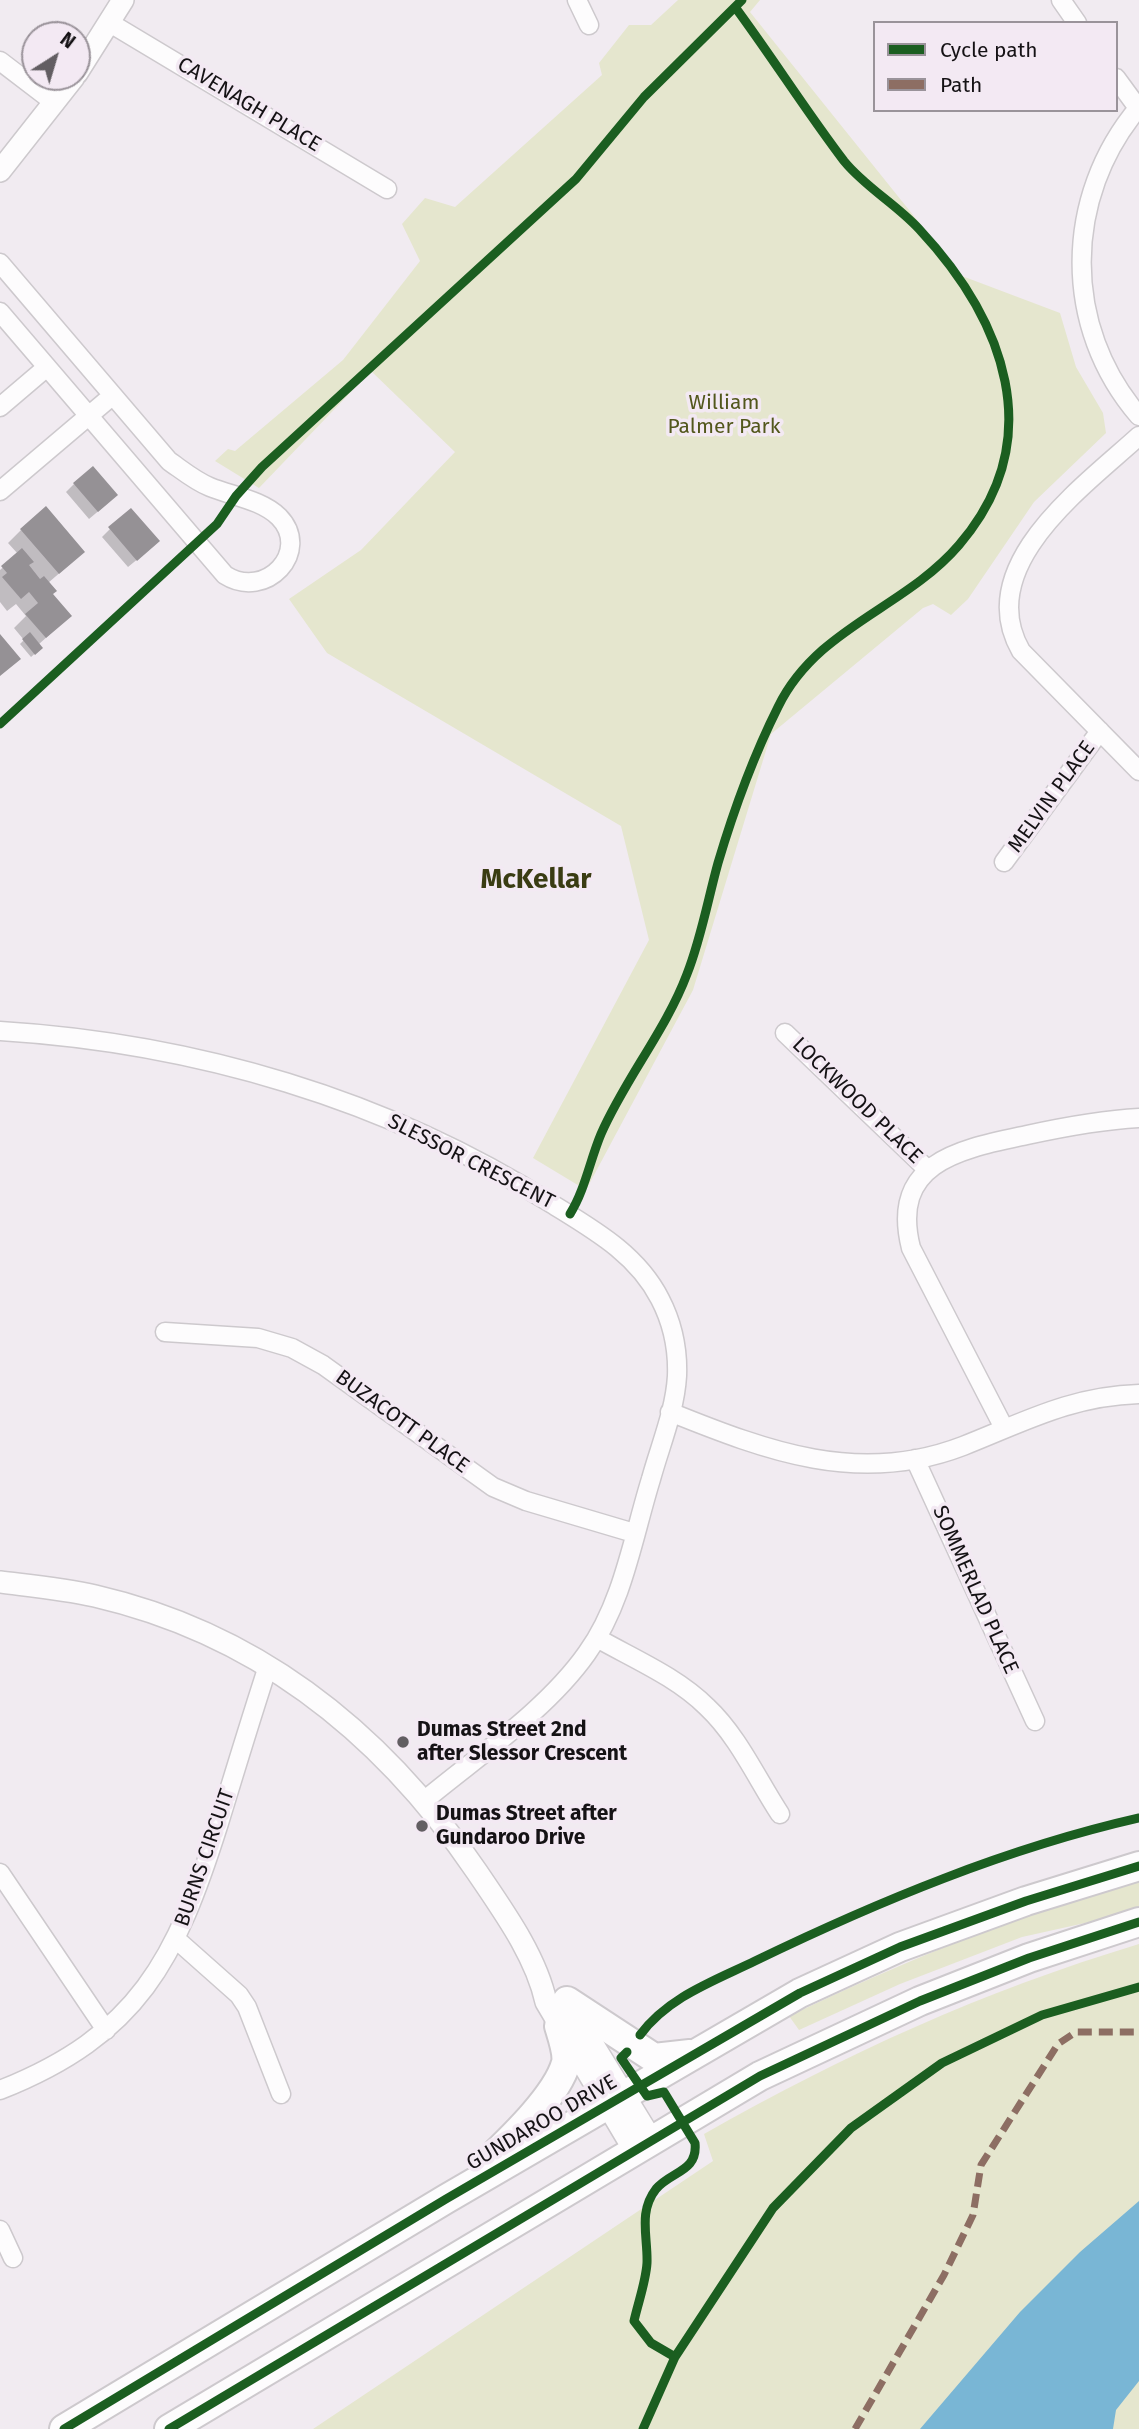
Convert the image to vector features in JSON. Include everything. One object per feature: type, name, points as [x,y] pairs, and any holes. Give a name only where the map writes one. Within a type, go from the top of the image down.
[{"type":"main road","name":"GUNDAROO DRIVE","points":[[64,2429],[446,2199],[800,1993],[900,1947],[1026,1901],[1139,1866]]},
{"type":"main road","points":[[169,2429],[760,2076],[909,2006],[1028,1958],[1139,1922]]},
{"type":"main road","points":[[446,2199],[519,2132],[556,2083],[566,2061],[563,2013],[654,2058],[698,2053]]},
{"type":"street","points":[[91,52],[123,0]]},
{"type":"street","points":[[578,0],[589,25]]},
{"type":"street","points":[[1061,0],[1076,21]]},
{"type":"street","name":"CAVENAGH PLACE","points":[[110,23],[387,188]]},
{"type":"street","points":[[0,61],[55,103]]},
{"type":"street","points":[[1118,81],[1138,107],[1111,145],[1093,186],[1083,230],[1080,263],[1083,297],[1094,341],[1113,382],[1139,416]]},
{"type":"street","points":[[0,171],[64,91]]},
{"type":"street","points":[[0,263],[169,461],[195,480],[266,507],[281,519],[290,544],[287,557],[276,573],[265,580],[251,583],[225,575],[0,312]]},
{"type":"street","points":[[0,407],[47,367]]},
{"type":"street","points":[[0,491],[111,396]]},
{"type":"street","points":[[1139,436],[1051,520],[1018,564],[1007,601],[1009,627],[1021,651],[1139,771]]},
{"type":"street","name":"MELVIN PLACE","points":[[1004,862],[1100,732]]},
{"type":"street","name":"SLESSOR CRESCENT","points":[[0,1031],[127,1045],[258,1074],[385,1118],[506,1176],[611,1242],[651,1283],[668,1318],[675,1346],[677,1375],[670,1412],[616,1596],[597,1638],[560,1686],[425,1800]]},
{"type":"street","name":"LOCKWOOD PLACE","points":[[785,1033],[928,1170]]},
{"type":"street","points":[[1004,1428],[911,1248],[908,1212],[914,1189],[928,1170],[946,1156],[968,1148],[1094,1121],[1139,1118]]},
{"type":"street","name":"BUZACOTT PLACE","points":[[165,1332],[258,1338],[292,1348],[323,1365],[494,1488],[526,1501],[634,1533]]},
{"type":"street","points":[[670,1412],[794,1457],[866,1464],[915,1459],[961,1447],[1075,1402],[1139,1394]]},
{"type":"street","name":"SOMMERLAD PLACE","points":[[915,1459],[1035,1721]]},
{"type":"street","points":[[0,1582],[65,1590],[166,1618],[268,1666],[352,1726],[425,1800],[484,1882],[540,1975],[546,2003],[563,2013],[643,2145]]},
{"type":"street","points":[[597,1638],[677,1684],[707,1706],[724,1725],[780,1815]]},
{"type":"street","name":"BURNS CIRCUIT","points":[[0,2090],[62,2062],[106,2030],[138,1997],[177,1940],[199,1888],[268,1666]]},
{"type":"street","points":[[0,1873],[106,2030]]},
{"type":"street","points":[[177,1940],[247,2007],[281,2094]]},
{"type":"street","points":[[0,2230],[13,2258]]},
{"type":"green space","name":"William Palmer Park","points":[[678,0],[760,0],[750,12],[962,276],[1060,313],[1076,367],[1103,413],[1106,433],[1034,502],[968,599],[951,615],[933,604],[923,608],[771,734],[693,990],[586,1190],[533,1158],[649,940],[621,826],[327,653],[289,599],[361,550],[455,452],[371,371],[259,488],[215,461],[228,449],[235,451],[343,360],[420,261],[402,224],[425,198],[455,207],[602,75],[599,63],[629,25],[651,25]]},
{"type":"green space","points":[[1139,1881],[1139,1911],[1022,1937],[900,1984],[799,2030],[789,2016],[875,1977],[1005,1924]]},
{"type":"green space","points":[[1139,1944],[1139,2429],[313,2429],[713,2161],[704,2134],[810,2077],[916,2027],[1024,1983]]},
{"type":"water","points":[[1139,2201],[1139,2381],[1116,2410],[1113,2429],[920,2429],[1020,2312],[1080,2252]]},
{"type":"building","points":[[93,466],[118,495],[98,512],[73,483]]},
{"type":"building","points":[[46,506],[85,552],[59,574],[20,529]]},
{"type":"building","points":[[131,508],[160,541],[137,561],[108,527]]},
{"type":"building","points":[[22,548],[34,562],[29,565],[40,579],[44,576],[57,591],[53,594],[72,616],[46,638],[25,614],[38,603],[29,592],[21,599],[2,577],[7,573],[1,566]]},
{"type":"building","points":[[30,632],[43,648],[35,655],[22,639]]},
{"type":"building","points":[[0,634],[21,659],[0,676]]},
{"type":"marked path","points":[[855,2429],[944,2275],[973,2215],[981,2165],[1058,2044],[1076,2032],[1139,2032]]},
{"type":"cycle path","points":[[0,724],[217,524],[236,496],[262,467],[576,179],[644,97],[742,0]]},
{"type":"cycle path","points":[[570,1214],[580,1195],[601,1134],[668,1015],[687,974],[731,823],[752,764],[778,707],[795,680],[815,657],[838,637],[913,586],[959,545],[987,505],[1003,464],[1009,422],[1005,381],[993,341],[974,302],[949,264],[901,211],[861,179],[844,161],[735,7]]},
{"type":"cycle path","points":[[640,2035],[664,2010],[693,1991],[848,1918],[992,1861],[1090,1830],[1139,1818]]},
{"type":"cycle path","points":[[64,2429],[446,2199],[800,1993],[900,1947],[1026,1901],[1139,1866]]},
{"type":"cycle path","points":[[169,2429],[760,2076],[920,2001],[1029,1958],[1139,1922]]},
{"type":"cycle path","points":[[643,2429],[675,2357],[773,2208],[851,2128],[942,2063],[1042,2015],[1139,1987]]},
{"type":"cycle path","points":[[627,2052],[621,2058],[647,2096],[664,2092],[695,2143],[695,2153],[688,2166],[662,2183],[650,2198],[645,2225],[646,2270],[634,2321],[651,2343],[675,2357]]},
{"type":"place","name":"Dumas Street 2nd after Slessor Crescent","points":[[403,1742]]},
{"type":"place","name":"Dumas Street after Gundaroo Drive","points":[[422,1826]]},
{"type":"district","name":"McKellar","points":[[536,880]]}]
